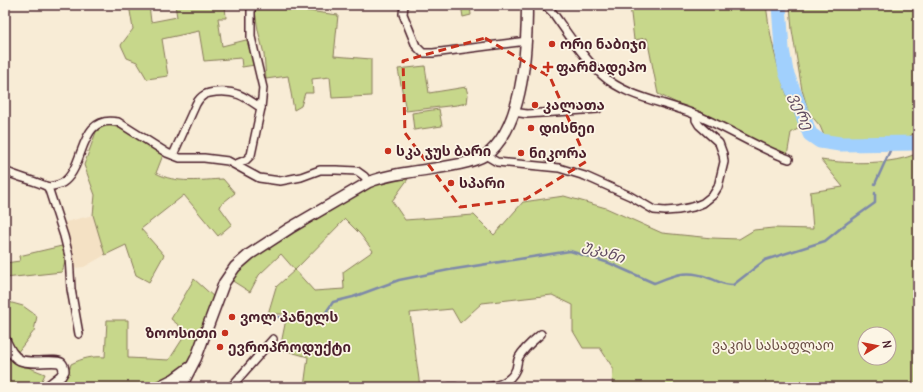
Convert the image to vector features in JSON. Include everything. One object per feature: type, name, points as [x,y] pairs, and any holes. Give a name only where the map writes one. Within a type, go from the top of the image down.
[{"type":"main road","points":[[181,387],[193,364],[221,290],[235,267],[250,254],[290,228],[369,182],[396,174],[469,162],[485,156],[499,141],[510,123],[525,66],[527,5]]},
{"type":"main road","points":[[158,387],[183,374],[193,364]]},
{"type":"street","points":[[236,164],[246,160],[251,155],[261,108],[263,88],[251,37],[251,5]]},
{"type":"street","points":[[404,5],[403,14],[416,46],[423,53],[433,54],[527,41]]},
{"type":"street","points":[[542,5],[553,13],[585,56],[608,80],[638,95],[696,115],[771,153],[789,159]]},
{"type":"street","points":[[174,155],[196,104],[200,97],[206,93],[225,91],[234,92],[261,108]]},
{"type":"street","points":[[513,112],[527,114],[598,109]]},
{"type":"street","points":[[485,156],[496,162],[559,168],[586,176],[624,193],[654,210],[678,210],[703,203],[713,195],[718,187],[724,162],[719,143],[699,125],[696,120],[696,115]]},
{"type":"street","points":[[5,171],[48,187],[65,182],[74,169],[91,129],[100,122],[106,121],[118,122],[163,150],[180,158],[220,159],[236,164],[259,178],[275,181],[287,180],[320,170],[336,170],[357,172],[364,176],[369,182]]},
{"type":"street","points":[[48,187],[69,256],[71,289],[79,334]]},
{"type":"street","points":[[485,387],[503,384],[512,377],[519,357],[529,344],[541,334]]},
{"type":"street","points":[[231,387],[273,339]]},
{"type":"street","points":[[5,340],[14,356],[20,360],[41,363],[56,361],[61,363],[64,371],[47,387]]},
{"type":"street","points":[[450,387],[455,387]]},
{"type":"highlighted area","points":[[485,38],[550,77],[587,161],[526,199],[460,207],[405,133],[403,61]]},
{"type":"shaded area","points":[[93,215],[105,255],[84,267],[74,268],[62,223]]},
{"type":"green space","points":[[129,5],[149,5],[151,22],[177,17],[175,5],[225,5],[226,18],[218,18],[222,46],[250,39],[255,65],[242,67],[241,58],[204,61],[199,31],[162,39],[168,76],[147,79],[137,62],[127,58],[121,45],[133,29]]},
{"type":"green space","points":[[254,5],[282,5],[285,8],[338,15],[334,56],[371,59],[371,96],[332,98],[330,77],[312,79],[313,93],[305,93],[301,106],[294,110],[288,76],[266,79],[264,54]]},
{"type":"green space","points":[[461,5],[470,5],[471,15],[463,17]]},
{"type":"green space","points":[[630,5],[766,5],[778,68],[788,98],[801,127],[791,133],[787,156],[658,94],[647,38],[634,40]]},
{"type":"green space","points":[[790,5],[918,5],[918,131],[899,143],[839,143],[825,138],[820,126],[809,113],[802,90],[792,30]]},
{"type":"green space","points":[[425,66],[429,93],[466,87],[468,95],[467,103],[406,111],[398,69]]},
{"type":"green space","points":[[439,109],[442,126],[414,130],[412,113]]},
{"type":"green space","points":[[105,125],[123,130],[163,155],[156,173],[172,179],[180,180],[223,179],[235,193],[219,206],[232,224],[218,236],[184,195],[141,229],[164,255],[149,282],[136,275],[126,245],[105,255],[93,215],[95,195],[84,165],[96,132]]},
{"type":"green space","name":"ვაკის სასაფლაო","points":[[918,153],[918,387],[612,387],[613,368],[600,348],[583,348],[573,331],[573,305],[552,295],[482,303],[460,323],[452,309],[410,313],[420,387],[304,387],[308,357],[280,349],[287,314],[268,314],[276,287],[295,270],[281,254],[259,275],[250,292],[231,280],[251,259],[373,185],[390,181],[408,179],[392,201],[405,220],[474,215],[494,235],[523,202],[564,196],[606,208],[662,233],[739,239],[754,230],[773,228],[813,229],[810,192],[843,187],[821,160],[857,163],[896,160]],"holes":[[[345,219],[360,234],[373,251],[343,272],[344,289],[314,291],[295,270]]]},
{"type":"green space","points":[[66,245],[67,256],[62,272],[5,278],[5,263],[20,261],[19,256]]},
{"type":"green space","points":[[194,279],[215,298],[190,360],[172,378],[155,387],[53,387],[69,371],[71,364],[88,358],[105,357],[107,320],[128,320],[128,358],[169,360],[187,332],[171,319]]},
{"type":"green space","points":[[5,301],[23,306],[37,316],[34,331],[17,353],[8,340],[6,334]]},
{"type":"green space","points":[[5,347],[15,362],[45,374],[39,387],[5,387]]},
{"type":"waterway","name":"ვერე","points":[[779,5],[782,49],[786,72],[810,134],[820,141],[840,144],[918,143]]},
{"type":"waterway","name":"უკანი","points":[[875,184],[893,144]]},
{"type":"waterway","name":"უკანი","points":[[275,317],[322,318],[333,302],[353,297],[399,280],[449,270],[570,251],[609,263],[654,283],[681,274],[694,274],[701,275],[723,284],[733,285],[765,260],[825,241],[875,203],[875,193]]},
{"type":"place","name":"ორი ნაბიჯი","points":[[552,44]]},
{"type":"place","name":"ფარმადეპო","points":[[548,67]]},
{"type":"place","name":"კალათა","points":[[535,105]]},
{"type":"place","name":"დისნეი","points":[[531,128]]},
{"type":"place","name":"სკა ჯუს ბარი","points":[[388,151]]},
{"type":"place","name":"ნიკორა","points":[[521,153]]},
{"type":"place","name":"სპარი","points":[[451,183]]},
{"type":"place","name":"ვოლ პანელს","points":[[232,317]]},
{"type":"place","name":"ზოოსითი","points":[[225,333]]},
{"type":"place","name":"ევროპროდუქტი","points":[[220,347]]}]
